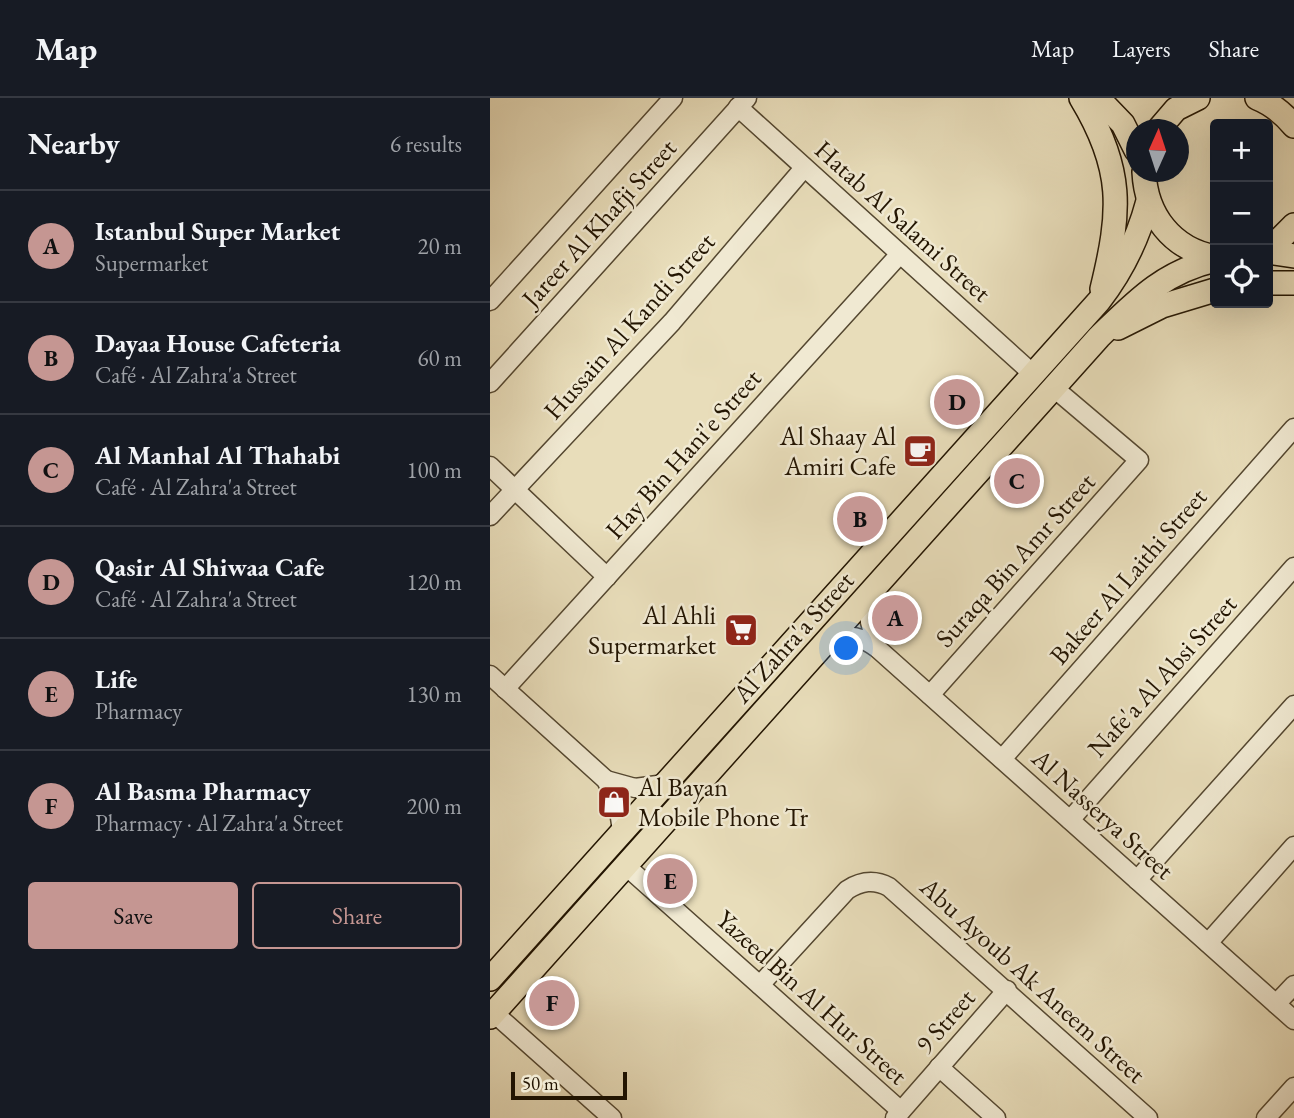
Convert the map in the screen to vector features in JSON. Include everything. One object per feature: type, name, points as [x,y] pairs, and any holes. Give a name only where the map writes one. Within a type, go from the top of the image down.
[{"type":"main road","points":[[1081,98],[1096,123],[1108,152],[1116,183],[1112,246],[1099,301]]},
{"type":"main road","points":[[1098,98],[1126,130]]},
{"type":"main road","points":[[1167,119],[1176,109],[1198,98]]},
{"type":"main road","points":[[1257,98],[1268,102],[1284,114],[1294,126]]},
{"type":"main road","points":[[1145,182],[1148,201],[1169,234],[1185,247],[1210,256]]},
{"type":"main road","name":"Al Zahra'a Street","points":[[490,979],[1099,301],[1125,264],[1135,244],[1148,201]]},
{"type":"main road","points":[[1273,246],[1294,225]]},
{"type":"main road","points":[[1273,251],[1294,256]]},
{"type":"main road","name":"Al Zahra'a Street","points":[[492,1015],[1099,337],[1149,289],[1172,275],[1210,260]]},
{"type":"main road","points":[[1273,283],[1294,283]]},
{"type":"main road","points":[[1099,337],[1162,306],[1210,292]]},
{"type":"street","points":[[490,301],[673,98]]},
{"type":"street","name":"Hatab Al Salami Street","points":[[742,103],[804,168],[1032,374]]},
{"type":"street","name":"Jareer Al Khafji Street","points":[[490,383],[742,103]]},
{"type":"street","name":"Hussain Al Kandi Street","points":[[490,516],[672,322],[804,168]]},
{"type":"street","name":"Hay Bin Hani'e Street","points":[[505,689],[900,254]]},
{"type":"street","name":"Suraqa Bin Amr Street","points":[[930,695],[1139,460],[1054,388]]},
{"type":"street","name":"Bakeer Al Laithi Street","points":[[1002,759],[1294,428]]},
{"type":"street","points":[[490,466],[607,577]]},
{"type":"street","name":"Nafe'a Al Absi Street","points":[[1070,820],[1294,567]]},
{"type":"street","points":[[867,596],[877,648]]},
{"type":"street","name":"Al Nasserya Street","points":[[831,637],[855,636],[877,648],[1294,1020]]},
{"type":"street","points":[[490,675],[606,780],[618,804],[622,831]]},
{"type":"street","points":[[1137,880],[1294,705]]},
{"type":"street","points":[[606,780],[635,788],[665,784]]},
{"type":"street","points":[[1208,943],[1294,846]]},
{"type":"street","name":"Yazeed Bin Al Hur Street","points":[[626,866],[760,985],[898,1114]]},
{"type":"street","name":"Abu Ayoub Ak Aneem Street","points":[[760,985],[847,890],[863,882],[882,883],[1007,990],[1148,1118]]},
{"type":"street","points":[[1276,1004],[1294,985]]},
{"type":"street","name":"9 Street","points":[[898,1114],[1007,990]]},
{"type":"street","points":[[492,1015],[612,1118]]},
{"type":"street","points":[[939,1067],[996,1118]]},
{"type":"street","points":[[1266,1118],[1294,1087]]},
{"type":"place","name":"Qasir Al Shiwaa Cafe","points":[[957,402]]},
{"type":"place","name":"Al Shaay Al Amiri Cafe","points":[[920,451]]},
{"type":"place","name":"Al Manhal Al Thahabi","points":[[1017,481]]},
{"type":"place","name":"Dayaa House Cafeteria","points":[[860,519]]},
{"type":"place","name":"Istanbul Super Market","points":[[895,618]]},
{"type":"place","name":"Al Ahli Supermarket","points":[[741,630]]},
{"type":"place","name":"Al Bayan Mobile Phone Tr","points":[[614,802]]},
{"type":"place","name":"Life","points":[[670,881]]},
{"type":"place","name":"Al Basma Pharmacy","points":[[552,1003]]}]
